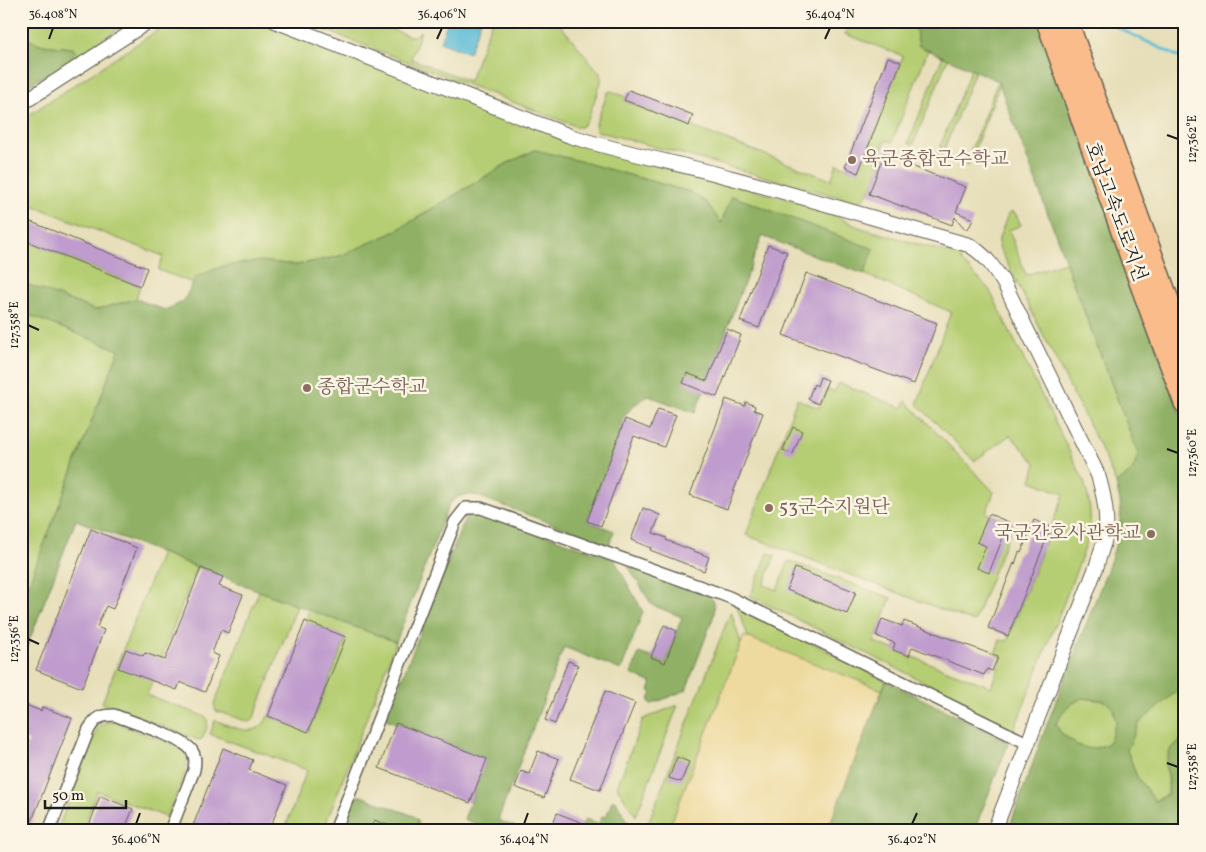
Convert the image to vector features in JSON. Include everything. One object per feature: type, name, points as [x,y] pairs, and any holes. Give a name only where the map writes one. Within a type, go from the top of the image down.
[{"type":"highway","name":"호남고속도로지선","points":[[1047,21],[1185,403]]},
{"type":"highway","name":"호남고속도로지선","points":[[1067,21],[1185,347]]},
{"type":"street","points":[[21,104],[149,21]]},
{"type":"street","points":[[275,21],[570,136],[606,147],[805,197],[870,218],[969,245],[987,258],[1005,285],[1098,475],[1106,506],[1105,537],[1097,565],[994,831]]},
{"type":"street","points":[[335,831],[455,522],[466,508],[481,508],[729,597],[1028,743]]},
{"type":"street","points":[[49,831],[89,729],[94,721],[100,717],[114,715],[181,741],[192,749],[195,761],[194,770],[170,831]]},
{"type":"green space","points":[[21,21],[130,21],[76,57],[77,55],[72,48],[43,45],[21,37]]},
{"type":"green space","points":[[172,21],[259,21],[363,61],[665,167],[818,207],[858,227],[963,257],[960,260],[989,289],[1084,481],[1090,507],[1090,522],[1085,548],[1013,733],[966,710],[969,704],[750,596],[768,553],[775,555],[764,585],[777,590],[789,561],[891,598],[874,642],[991,687],[1002,657],[995,654],[1000,640],[1007,641],[1064,494],[1031,481],[1036,463],[1010,435],[974,461],[917,404],[951,312],[864,274],[873,249],[732,196],[721,224],[707,203],[690,192],[535,150],[506,164],[392,233],[340,256],[297,265],[260,261],[197,277],[193,283],[158,270],[163,256],[21,201],[21,120]]},
{"type":"green space","points":[[301,21],[370,21],[409,36],[414,36],[421,31],[411,59],[469,81],[492,21],[557,21],[599,72],[601,82],[588,119],[581,127],[578,127]]},
{"type":"green space","points":[[850,21],[914,21],[919,46],[928,50],[892,142],[886,140],[881,152],[884,153],[874,182],[862,200],[857,202],[597,131],[595,126],[608,92],[611,91],[626,97],[625,101],[831,180],[837,164],[858,172],[903,56],[845,34]]},
{"type":"green space","name":"국군간호사관학교","points":[[914,21],[1042,21],[1185,427],[1185,686],[1139,723],[1127,750],[1137,777],[1155,801],[1168,794],[1169,778],[1165,765],[1171,748],[1185,737],[1185,831],[1008,831],[1108,568],[1118,536],[1121,511],[1116,483],[1131,472],[1138,454],[998,81],[919,46]],"holes":[[[1083,698],[1105,701],[1113,709],[1116,721],[1111,738],[1106,745],[1090,749],[1077,745],[1060,732],[1056,724],[1063,711],[1070,705]]]},
{"type":"green space","points":[[21,37],[43,45],[72,48],[76,50],[77,55],[21,90]]},
{"type":"green space","points":[[943,56],[948,58],[913,145],[908,143]]},
{"type":"green space","points":[[971,69],[975,71],[942,155],[937,154]]},
{"type":"green space","points":[[998,81],[999,86],[968,166],[965,165]]},
{"type":"green space","points":[[535,150],[690,192],[707,203],[721,223],[732,196],[874,249],[864,274],[762,236],[695,413],[649,396],[632,408],[622,420],[620,425],[623,426],[587,521],[614,531],[609,545],[475,495],[458,497],[449,504],[396,642],[76,520],[21,662],[21,604],[119,350],[21,312],[21,282],[95,310],[136,299],[165,310],[183,302],[196,277],[223,266],[260,261],[297,265],[340,256],[392,233],[506,164]]},
{"type":"green space","points":[[1015,213],[1021,225],[1009,230],[1026,275],[1065,262],[1138,454],[1131,472],[1116,483],[1101,449],[999,247],[999,238],[1008,214]]},
{"type":"green space","points":[[21,239],[140,286],[136,299],[95,310],[21,282]]},
{"type":"green space","points":[[21,312],[119,350],[21,604]]},
{"type":"green space","points":[[839,383],[902,408],[906,401],[994,492],[986,513],[1013,523],[974,622],[746,535],[797,399],[819,408],[827,389],[834,392]]},
{"type":"green space","points":[[470,512],[480,512],[614,559],[643,612],[621,670],[564,647],[498,820],[525,831],[494,831],[464,819],[487,759],[386,719],[466,516]]},
{"type":"green space","points":[[161,553],[197,567],[147,695],[206,717],[207,728],[202,739],[198,740],[102,703]]},
{"type":"green space","points":[[628,566],[710,596],[714,605],[714,615],[686,690],[652,704],[649,700],[652,692],[649,691],[652,683],[631,674],[639,653],[665,662],[682,617],[652,605]]},
{"type":"green space","points":[[259,591],[297,606],[253,720],[249,722],[216,711],[214,705]]},
{"type":"green space","points":[[737,607],[742,607],[886,681],[882,690],[749,639]]},
{"type":"green space","points":[[309,610],[396,642],[323,831],[284,831],[307,770],[210,734],[215,720],[237,728],[252,730],[264,724],[268,716],[309,731],[346,638],[305,621]]},
{"type":"green space","points":[[731,611],[741,644],[668,831],[645,831]]},
{"type":"green space","points":[[886,681],[1009,742],[974,831],[827,831]]},
{"type":"green space","points":[[1185,686],[1185,737],[1171,748],[1165,765],[1168,775],[1168,794],[1155,801],[1137,777],[1127,750],[1139,723]]},
{"type":"green space","points":[[1083,698],[1105,701],[1113,709],[1116,721],[1111,738],[1106,745],[1090,749],[1077,745],[1060,732],[1056,724],[1066,708]]},
{"type":"green space","points":[[678,705],[636,816],[617,787],[643,719]]},
{"type":"green space","points":[[107,722],[113,722],[178,746],[185,751],[187,759],[184,775],[166,817],[97,791],[82,831],[57,831],[94,736],[99,726]]},
{"type":"green space","points":[[357,796],[414,816],[418,820],[419,827],[416,831],[403,831],[375,820],[370,831],[338,831],[349,801]]},
{"type":"green space","points":[[614,800],[631,828],[630,831],[580,831],[585,819],[599,824],[602,816],[606,817]]},
{"type":"sand","points":[[744,636],[882,690],[827,831],[668,831]]},
{"type":"water","points":[[448,21],[481,21],[469,53],[440,42]]},
{"type":"building","points":[[888,57],[901,62],[858,173],[845,167]]},
{"type":"building","points":[[629,90],[693,115],[689,126],[624,100]]},
{"type":"building","points":[[887,147],[896,151],[893,159],[966,187],[956,212],[973,219],[966,230],[955,217],[952,225],[869,194]]},
{"type":"building","points":[[21,218],[147,268],[140,286],[21,239]]},
{"type":"building","points":[[768,245],[787,252],[759,328],[740,321]]},
{"type":"building","points":[[806,273],[937,323],[914,384],[783,335]]},
{"type":"building","points":[[727,329],[741,335],[717,397],[683,383],[687,373],[707,381]]},
{"type":"building","points":[[820,377],[828,380],[818,404],[808,399],[814,384],[817,386]]},
{"type":"building","points":[[726,399],[745,406],[746,402],[755,406],[754,410],[763,413],[727,509],[690,495]]},
{"type":"building","points":[[658,409],[676,415],[664,447],[634,436],[601,526],[587,521],[625,419],[650,429]]},
{"type":"building","points":[[793,427],[802,431],[793,454],[783,450]]},
{"type":"building","points":[[643,508],[660,515],[653,533],[709,557],[704,571],[650,550],[651,548],[631,540]]},
{"type":"building","points":[[989,514],[1009,522],[989,573],[977,568],[986,546],[977,542]]},
{"type":"building","points":[[1034,520],[1051,527],[1008,636],[988,628],[1014,563],[1019,552],[1021,553]]},
{"type":"building","points":[[91,529],[137,548],[113,609],[106,606],[97,627],[104,630],[82,688],[36,670]]},
{"type":"building","points":[[201,568],[223,577],[219,586],[243,595],[228,633],[221,630],[212,653],[219,656],[205,692],[180,682],[177,690],[118,668],[126,649],[143,656],[145,653],[165,660]]},
{"type":"building","points":[[795,568],[856,592],[847,614],[787,590]]},
{"type":"building","points":[[882,619],[902,626],[904,621],[998,657],[992,671],[987,669],[984,675],[912,647],[909,656],[893,650],[895,643],[876,636]]},
{"type":"building","points":[[305,621],[346,637],[308,732],[268,716]]},
{"type":"building","points":[[664,625],[677,631],[665,663],[651,657]]},
{"type":"building","points":[[568,661],[578,665],[555,724],[545,720]]},
{"type":"building","points":[[605,691],[635,703],[600,790],[570,779]]},
{"type":"building","points":[[21,703],[41,711],[42,707],[72,718],[28,831],[21,831],[21,760],[29,741],[21,738]]},
{"type":"building","points":[[396,723],[487,759],[470,803],[379,768]]},
{"type":"building","points":[[223,748],[253,760],[249,770],[287,785],[269,831],[240,831],[228,826],[226,831],[191,831]]},
{"type":"building","points":[[538,751],[559,759],[544,798],[515,787],[521,771],[529,774]]},
{"type":"building","points":[[677,757],[689,762],[681,782],[669,778]]},
{"type":"building","points":[[100,796],[133,809],[124,831],[87,831]]},
{"type":"building","points":[[557,813],[583,823],[580,831],[550,831]]},
{"type":"building","points":[[374,820],[401,830],[401,831],[370,831]]},
{"type":"waterway","points":[[1104,21],[1185,60]]},
{"type":"place","name":"육군종합군수학교","points":[[852,160]]},
{"type":"place","name":"종합군수학교","points":[[307,388]]},
{"type":"place","name":"53군수지원단","points":[[769,508]]},
{"type":"place","name":"국군간호사관학교","points":[[1151,534]]}]
